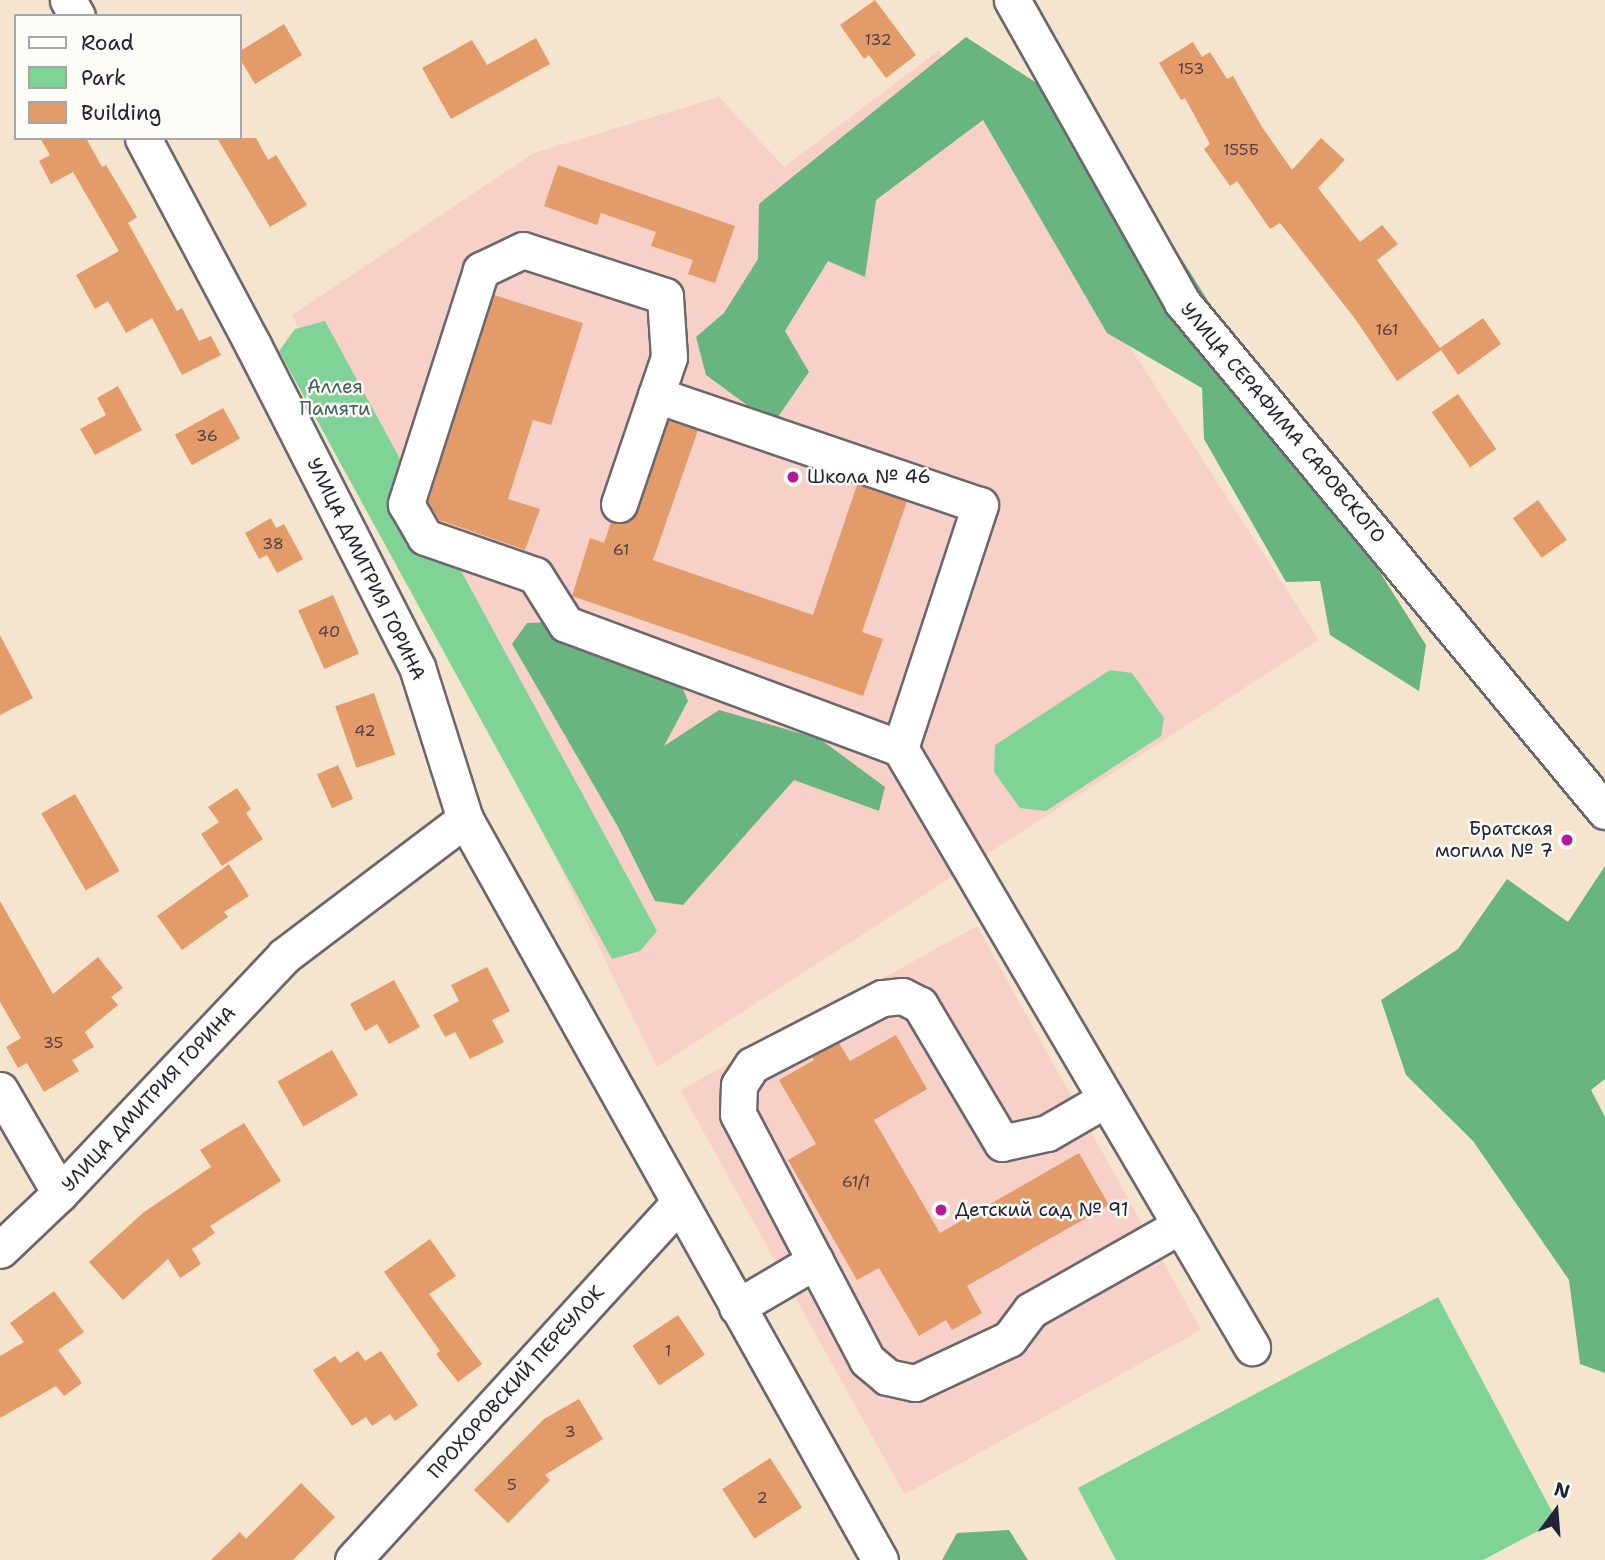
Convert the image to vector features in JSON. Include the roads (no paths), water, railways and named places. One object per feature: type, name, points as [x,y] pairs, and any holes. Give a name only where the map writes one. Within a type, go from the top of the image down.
[{"type":"street","name":"УЛИЦА СЕРАФИМА САРОВСКОГО","points":[[1012,0],[1182,302],[1605,811]]},
{"type":"street","name":"УЛИЦА ДМИТРИЯ ГОРИНА","points":[[0,1250],[60,1194],[284,957],[465,819],[417,667],[253,345],[144,140]]},
{"type":"street","points":[[619,504],[669,357],[665,296],[523,250],[481,270],[406,504],[425,537],[535,575],[566,624],[900,748],[1252,1347]]},
{"type":"street","points":[[656,395],[980,505],[900,748]]},
{"type":"street","points":[[465,819],[880,1560]]},
{"type":"street","points":[[1106,1099],[1047,1133],[1002,1143],[920,1005],[902,996],[882,998],[752,1065],[739,1085],[738,1114],[867,1360],[887,1377],[915,1383],[1009,1339],[1031,1310],[1181,1225]]},
{"type":"street","points":[[0,1090],[60,1194]]},
{"type":"street","name":"ПРОХОРОВСКИЙ ПЕРЕУЛОК","points":[[352,1560],[679,1203]]},
{"type":"street","points":[[737,1307],[815,1261]]},
{"type":"place","name":"Школа № 46","points":[[793,477]]},
{"type":"place","name":"Братская могила № 7","points":[[1567,840]]},
{"type":"place","name":"Детский сад № 91","points":[[941,1210]]},
{"type":"park label","name":"Аллея Памяти","points":[[335,398]]}]
